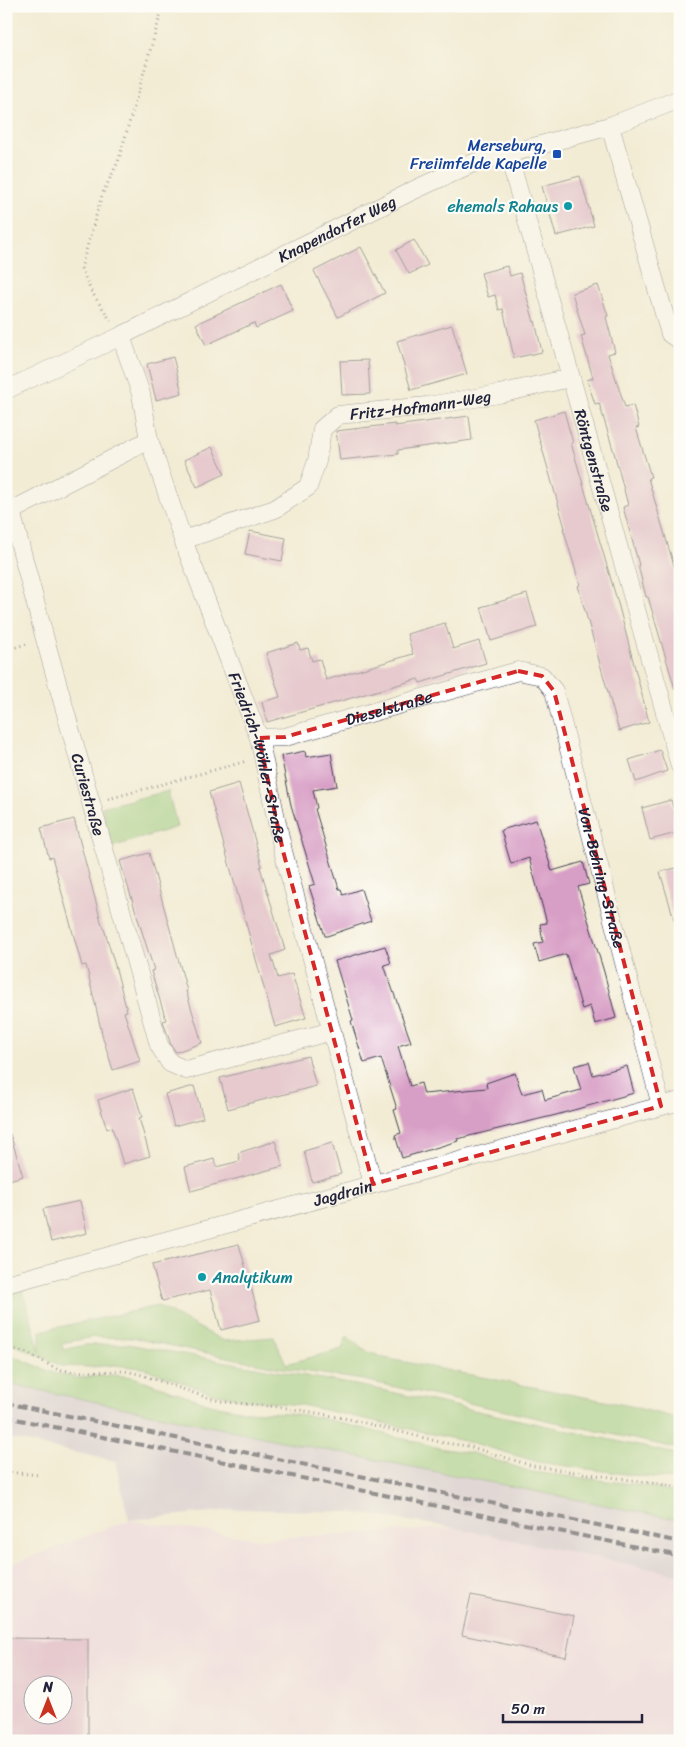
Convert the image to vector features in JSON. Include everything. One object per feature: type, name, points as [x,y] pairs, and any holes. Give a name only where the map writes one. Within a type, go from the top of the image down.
[{"type":"street","name":"Knapendorfer Weg","points":[[6,390],[121,336],[414,190],[471,164],[610,126],[680,99]]},
{"type":"street","points":[[610,126],[670,334],[680,341]]},
{"type":"street","name":"Röntgenstraße","points":[[508,153],[680,766]]},
{"type":"street","name":"Friedrich-Wöhler-Straße","points":[[121,336],[141,394],[149,440],[182,540],[259,738],[283,851],[373,1184]]},
{"type":"street","name":"Fritz-Hofmann-Weg","points":[[182,540],[275,509],[308,487],[318,461],[322,429],[338,415],[427,406],[499,394],[570,378]]},
{"type":"street","name":"Curiestraße","points":[[149,440],[10,511],[44,639],[159,1045],[170,1063],[186,1070],[332,1032]]},
{"type":"street","name":"Dieselstraße","points":[[259,738],[286,737],[518,672]]},
{"type":"street","name":"Von-Behring-Straße","points":[[518,672],[542,676],[554,691],[661,1106]]},
{"type":"street","name":"Jagdrain","points":[[6,1284],[680,1101]]},
{"type":"path","points":[[121,336],[91,291],[81,268],[102,195],[118,162],[163,6]]},
{"type":"path","points":[[6,650],[44,639]]},
{"type":"path","points":[[91,804],[263,756]]},
{"type":"path","points":[[6,1347],[27,1354],[58,1369],[74,1372],[117,1371],[139,1374],[225,1402],[280,1406],[333,1416],[444,1443],[479,1449],[534,1466],[680,1487]]},
{"type":"path","points":[[6,1472],[40,1475]]},
{"type":"highlighted area","points":[[518,671],[542,676],[554,691],[661,1106],[373,1184],[283,851],[259,738],[285,737]]},
{"type":"shaded area","points":[[6,1383],[291,1443],[680,1520],[680,1575],[456,1528],[348,1512],[241,1509],[129,1520],[115,1461],[6,1438]]},
{"type":"shaded area","points":[[129,1520],[258,1539],[456,1528],[680,1575],[680,1741],[6,1741],[6,1566]]},
{"type":"green space","points":[[168,791],[177,827],[112,847],[102,807]]},
{"type":"green space","points":[[22,1287],[40,1352],[40,1331],[158,1306],[224,1341],[274,1337],[286,1364],[342,1349],[347,1336],[362,1349],[384,1358],[630,1406],[680,1419],[680,1449],[363,1380],[276,1367],[133,1338],[93,1337],[62,1343],[63,1350],[85,1345],[127,1344],[372,1388],[680,1455],[680,1480],[538,1462],[477,1444],[302,1405],[247,1400],[212,1393],[143,1368],[114,1365],[90,1367],[62,1366],[6,1341],[6,1290]]},
{"type":"green space","points":[[6,1353],[54,1373],[78,1378],[113,1375],[133,1377],[213,1405],[244,1411],[288,1413],[317,1417],[444,1449],[472,1453],[532,1472],[641,1485],[678,1493],[680,1494],[680,1520],[291,1443],[6,1383]]},
{"type":"building","name":"ehemals Rahaus","points":[[580,176],[594,226],[556,236],[542,186]]},
{"type":"building","points":[[414,240],[428,265],[409,274],[396,250]]},
{"type":"building","points":[[361,247],[385,293],[338,317],[314,271]]},
{"type":"building","points":[[507,266],[510,276],[520,273],[535,321],[542,352],[514,358],[503,309],[499,310],[495,295],[488,297],[481,273]]},
{"type":"building","points":[[281,284],[293,311],[256,328],[254,323],[206,345],[196,324]]},
{"type":"building","points":[[598,285],[608,316],[606,317],[615,352],[608,354],[625,407],[633,405],[639,427],[636,428],[651,477],[648,478],[680,586],[680,688],[675,689],[648,597],[646,597],[623,507],[628,505],[615,456],[599,403],[595,404],[587,380],[593,378],[581,336],[585,335],[572,293]]},
{"type":"building","points":[[452,325],[467,374],[411,390],[397,341]]},
{"type":"building","points":[[173,357],[182,393],[156,400],[147,364]]},
{"type":"building","points":[[368,360],[370,394],[342,395],[340,361]]},
{"type":"building","points":[[564,411],[573,443],[571,443],[619,607],[649,722],[619,731],[534,420]]},
{"type":"building","points":[[469,416],[472,440],[398,450],[398,454],[340,460],[336,431],[395,424],[395,426]]},
{"type":"building","points":[[212,447],[225,474],[197,487],[184,460]]},
{"type":"building","points":[[250,531],[286,538],[282,561],[245,554]]},
{"type":"building","points":[[527,594],[537,627],[491,641],[481,607]]},
{"type":"building","points":[[445,623],[453,649],[479,641],[486,663],[420,683],[418,679],[267,722],[262,702],[280,697],[266,653],[298,643],[300,650],[308,648],[312,661],[320,659],[326,680],[413,654],[407,634]]},
{"type":"building","points":[[660,750],[667,771],[636,782],[629,760]]},
{"type":"building","points":[[305,751],[306,757],[331,753],[337,786],[313,790],[317,808],[315,809],[339,889],[341,889],[343,895],[361,889],[371,921],[327,936],[325,936],[309,886],[315,884],[291,805],[281,756]]},
{"type":"building","points":[[239,783],[262,866],[260,867],[285,950],[271,955],[278,978],[292,974],[306,1018],[275,1027],[209,792]]},
{"type":"building","points":[[671,800],[680,832],[650,840],[642,808]]},
{"type":"building","points":[[74,819],[127,1011],[124,1012],[140,1061],[113,1070],[103,1038],[86,965],[82,966],[52,857],[49,858],[41,828]]},
{"type":"building","points":[[536,820],[552,871],[583,862],[589,884],[578,887],[616,1018],[595,1024],[590,1006],[582,1009],[566,954],[539,962],[534,944],[543,942],[540,924],[547,923],[529,858],[511,864],[501,830]]},
{"type":"building","points":[[149,853],[202,1043],[176,1052],[171,1045],[163,1021],[166,1020],[151,971],[154,970],[120,861]]},
{"type":"building","points":[[680,867],[680,925],[676,926],[660,872]]},
{"type":"building","points":[[385,946],[391,963],[384,965],[411,1042],[398,1046],[410,1086],[421,1083],[424,1094],[487,1088],[486,1083],[515,1073],[522,1094],[542,1089],[545,1100],[581,1090],[574,1066],[589,1062],[593,1075],[627,1066],[634,1093],[556,1115],[457,1139],[458,1141],[402,1158],[395,1135],[401,1133],[394,1110],[397,1109],[381,1058],[364,1063],[335,961]]},
{"type":"building","points":[[308,1056],[316,1086],[228,1109],[220,1078]]},
{"type":"building","points":[[194,1086],[203,1118],[174,1126],[165,1094]]},
{"type":"building","points":[[133,1088],[142,1117],[139,1118],[150,1156],[123,1164],[112,1127],[107,1129],[98,1100]]},
{"type":"building","points":[[10,1134],[23,1176],[6,1181],[6,1135]]},
{"type":"building","points":[[275,1141],[283,1166],[191,1191],[185,1167],[214,1159],[216,1167],[240,1161],[238,1153]]},
{"type":"building","points":[[332,1143],[341,1174],[312,1182],[304,1151]]},
{"type":"building","points":[[80,1201],[87,1233],[51,1242],[43,1209]]},
{"type":"building","name":"Analytikum","points":[[239,1244],[260,1320],[221,1330],[210,1290],[162,1301],[152,1265]]},
{"type":"building","points":[[471,1595],[574,1616],[566,1657],[462,1635]]},
{"type":"building","points":[[6,1638],[88,1639],[88,1741],[6,1741]]},
{"type":"railway","points":[[6,1403],[680,1542]]},
{"type":"railway","points":[[6,1417],[680,1556]]},
{"type":"place","name":"Merseburg, Freiimfelde Kapelle","points":[[557,154]]},
{"type":"place","name":"ehemals Rahaus","points":[[568,206]]},
{"type":"place","name":"Analytikum","points":[[202,1277]]}]
